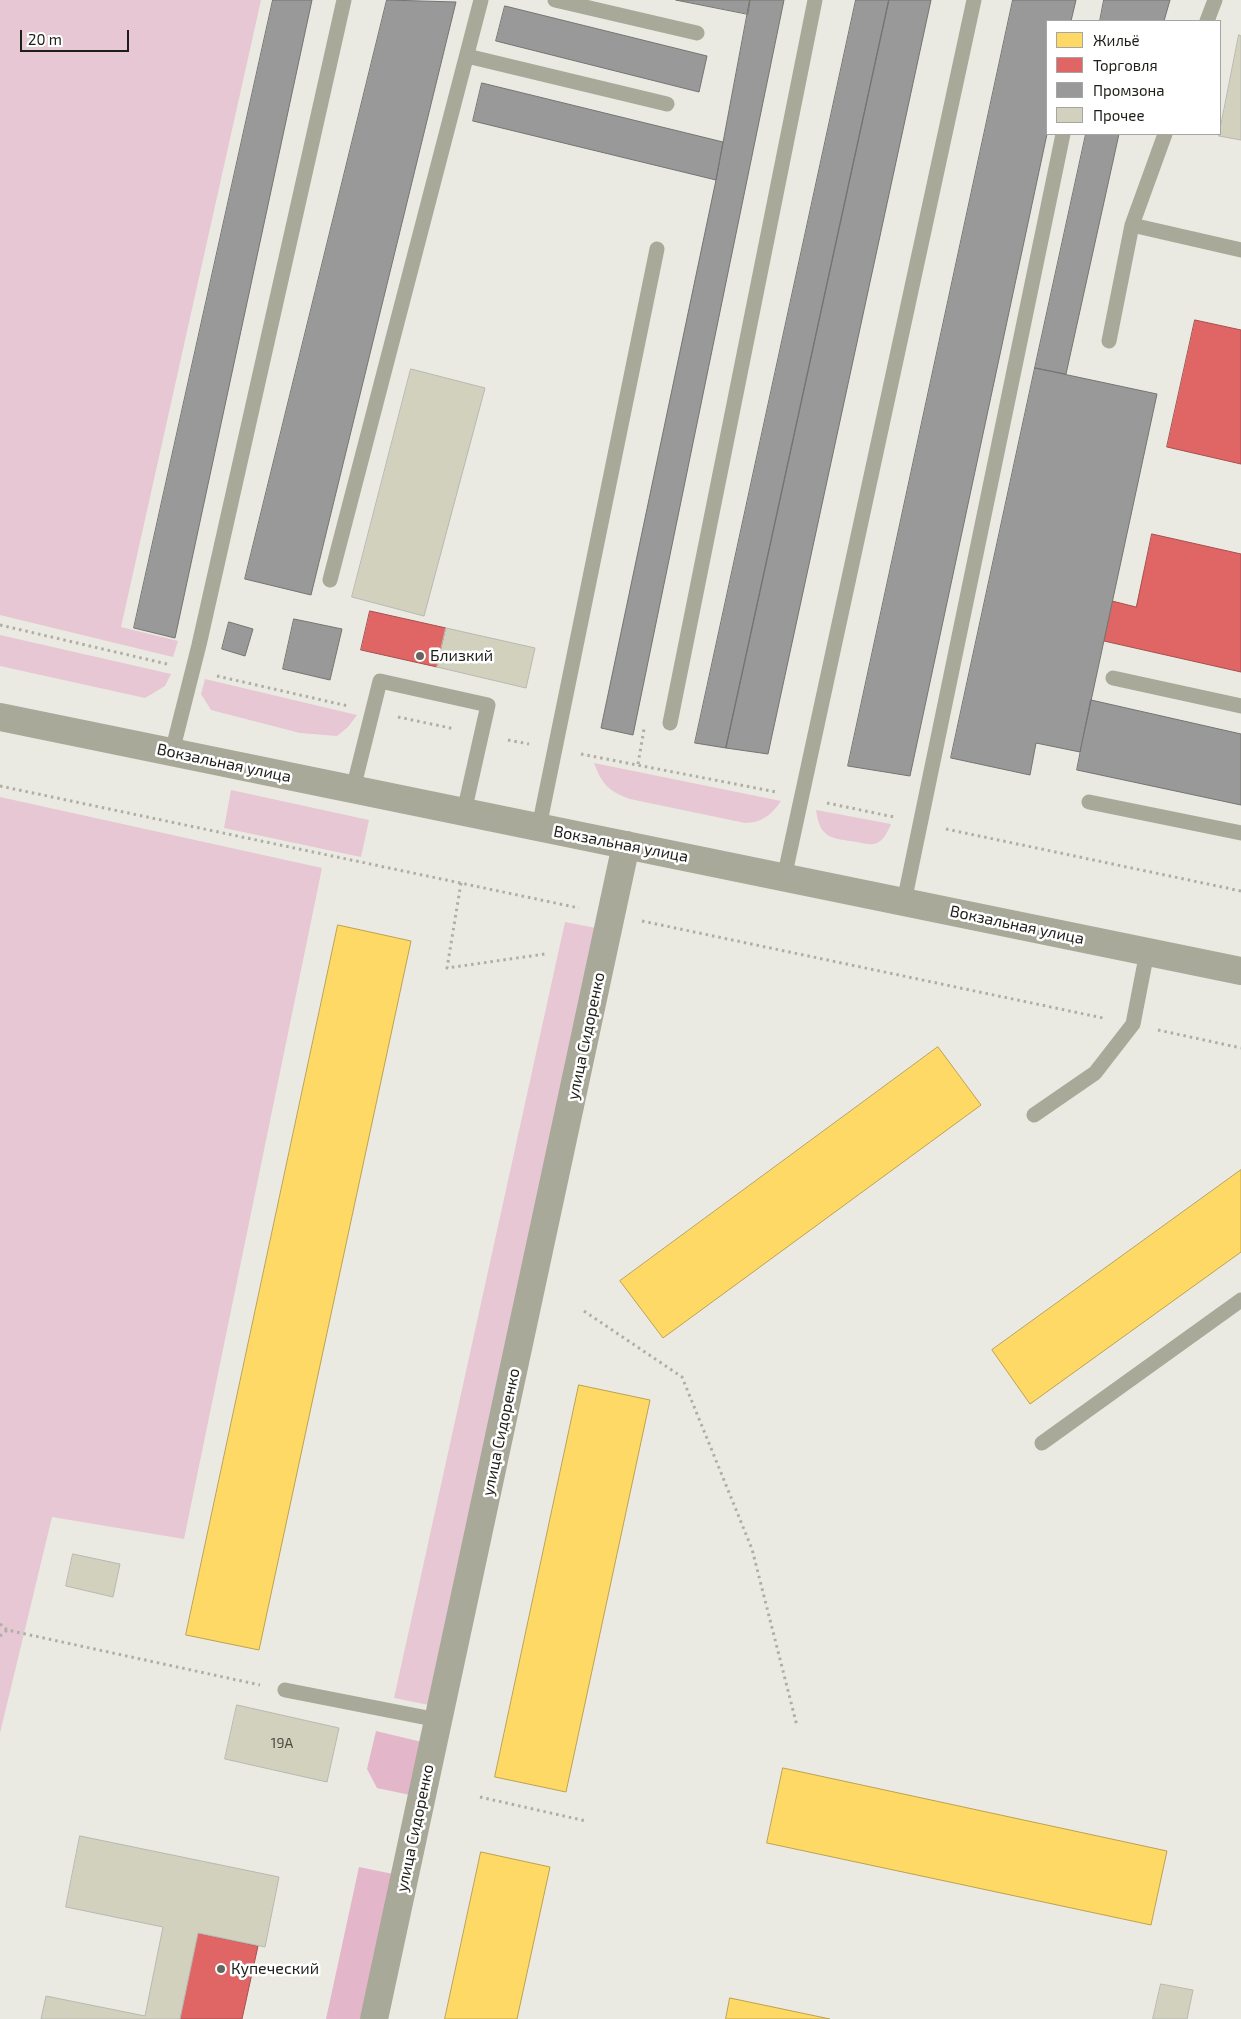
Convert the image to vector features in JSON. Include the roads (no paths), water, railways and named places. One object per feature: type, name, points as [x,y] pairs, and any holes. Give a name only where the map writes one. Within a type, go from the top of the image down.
[{"type":"street","name":"Вокзальная улица","points":[[0,717],[1241,971]]},
{"type":"street","name":"улица Сидоренко","points":[[374,2019],[626,845]]},
{"type":"lane","points":[[172,752],[193,670],[344,0]]},
{"type":"lane","points":[[330,580],[482,0]]},
{"type":"lane","points":[[555,0],[697,32]]},
{"type":"lane","points":[[670,723],[816,0]]},
{"type":"lane","points":[[784,878],[974,0]]},
{"type":"lane","points":[[1207,20],[1215,0]]},
{"type":"lane","points":[[467,56],[666,104]]},
{"type":"lane","points":[[904,902],[922,824],[1063,135]]},
{"type":"lane","points":[[1109,341],[1132,225],[1166,135]]},
{"type":"lane","points":[[1132,225],[1241,250]]},
{"type":"lane","points":[[539,827],[657,249]]},
{"type":"lane","points":[[1113,678],[1241,706]]},
{"type":"lane","points":[[353,789],[380,681],[488,705],[464,812]]},
{"type":"lane","points":[[1089,802],[1241,833]]},
{"type":"lane","points":[[1034,1115],[1095,1073],[1133,1024],[1148,952]]},
{"type":"lane","points":[[1042,1443],[1241,1300]]},
{"type":"lane","points":[[285,1690],[438,1720]]},
{"type":"place","name":"Близкий","points":[[420,656]]},
{"type":"place","name":"Купеческий","points":[[221,1969]]}]
